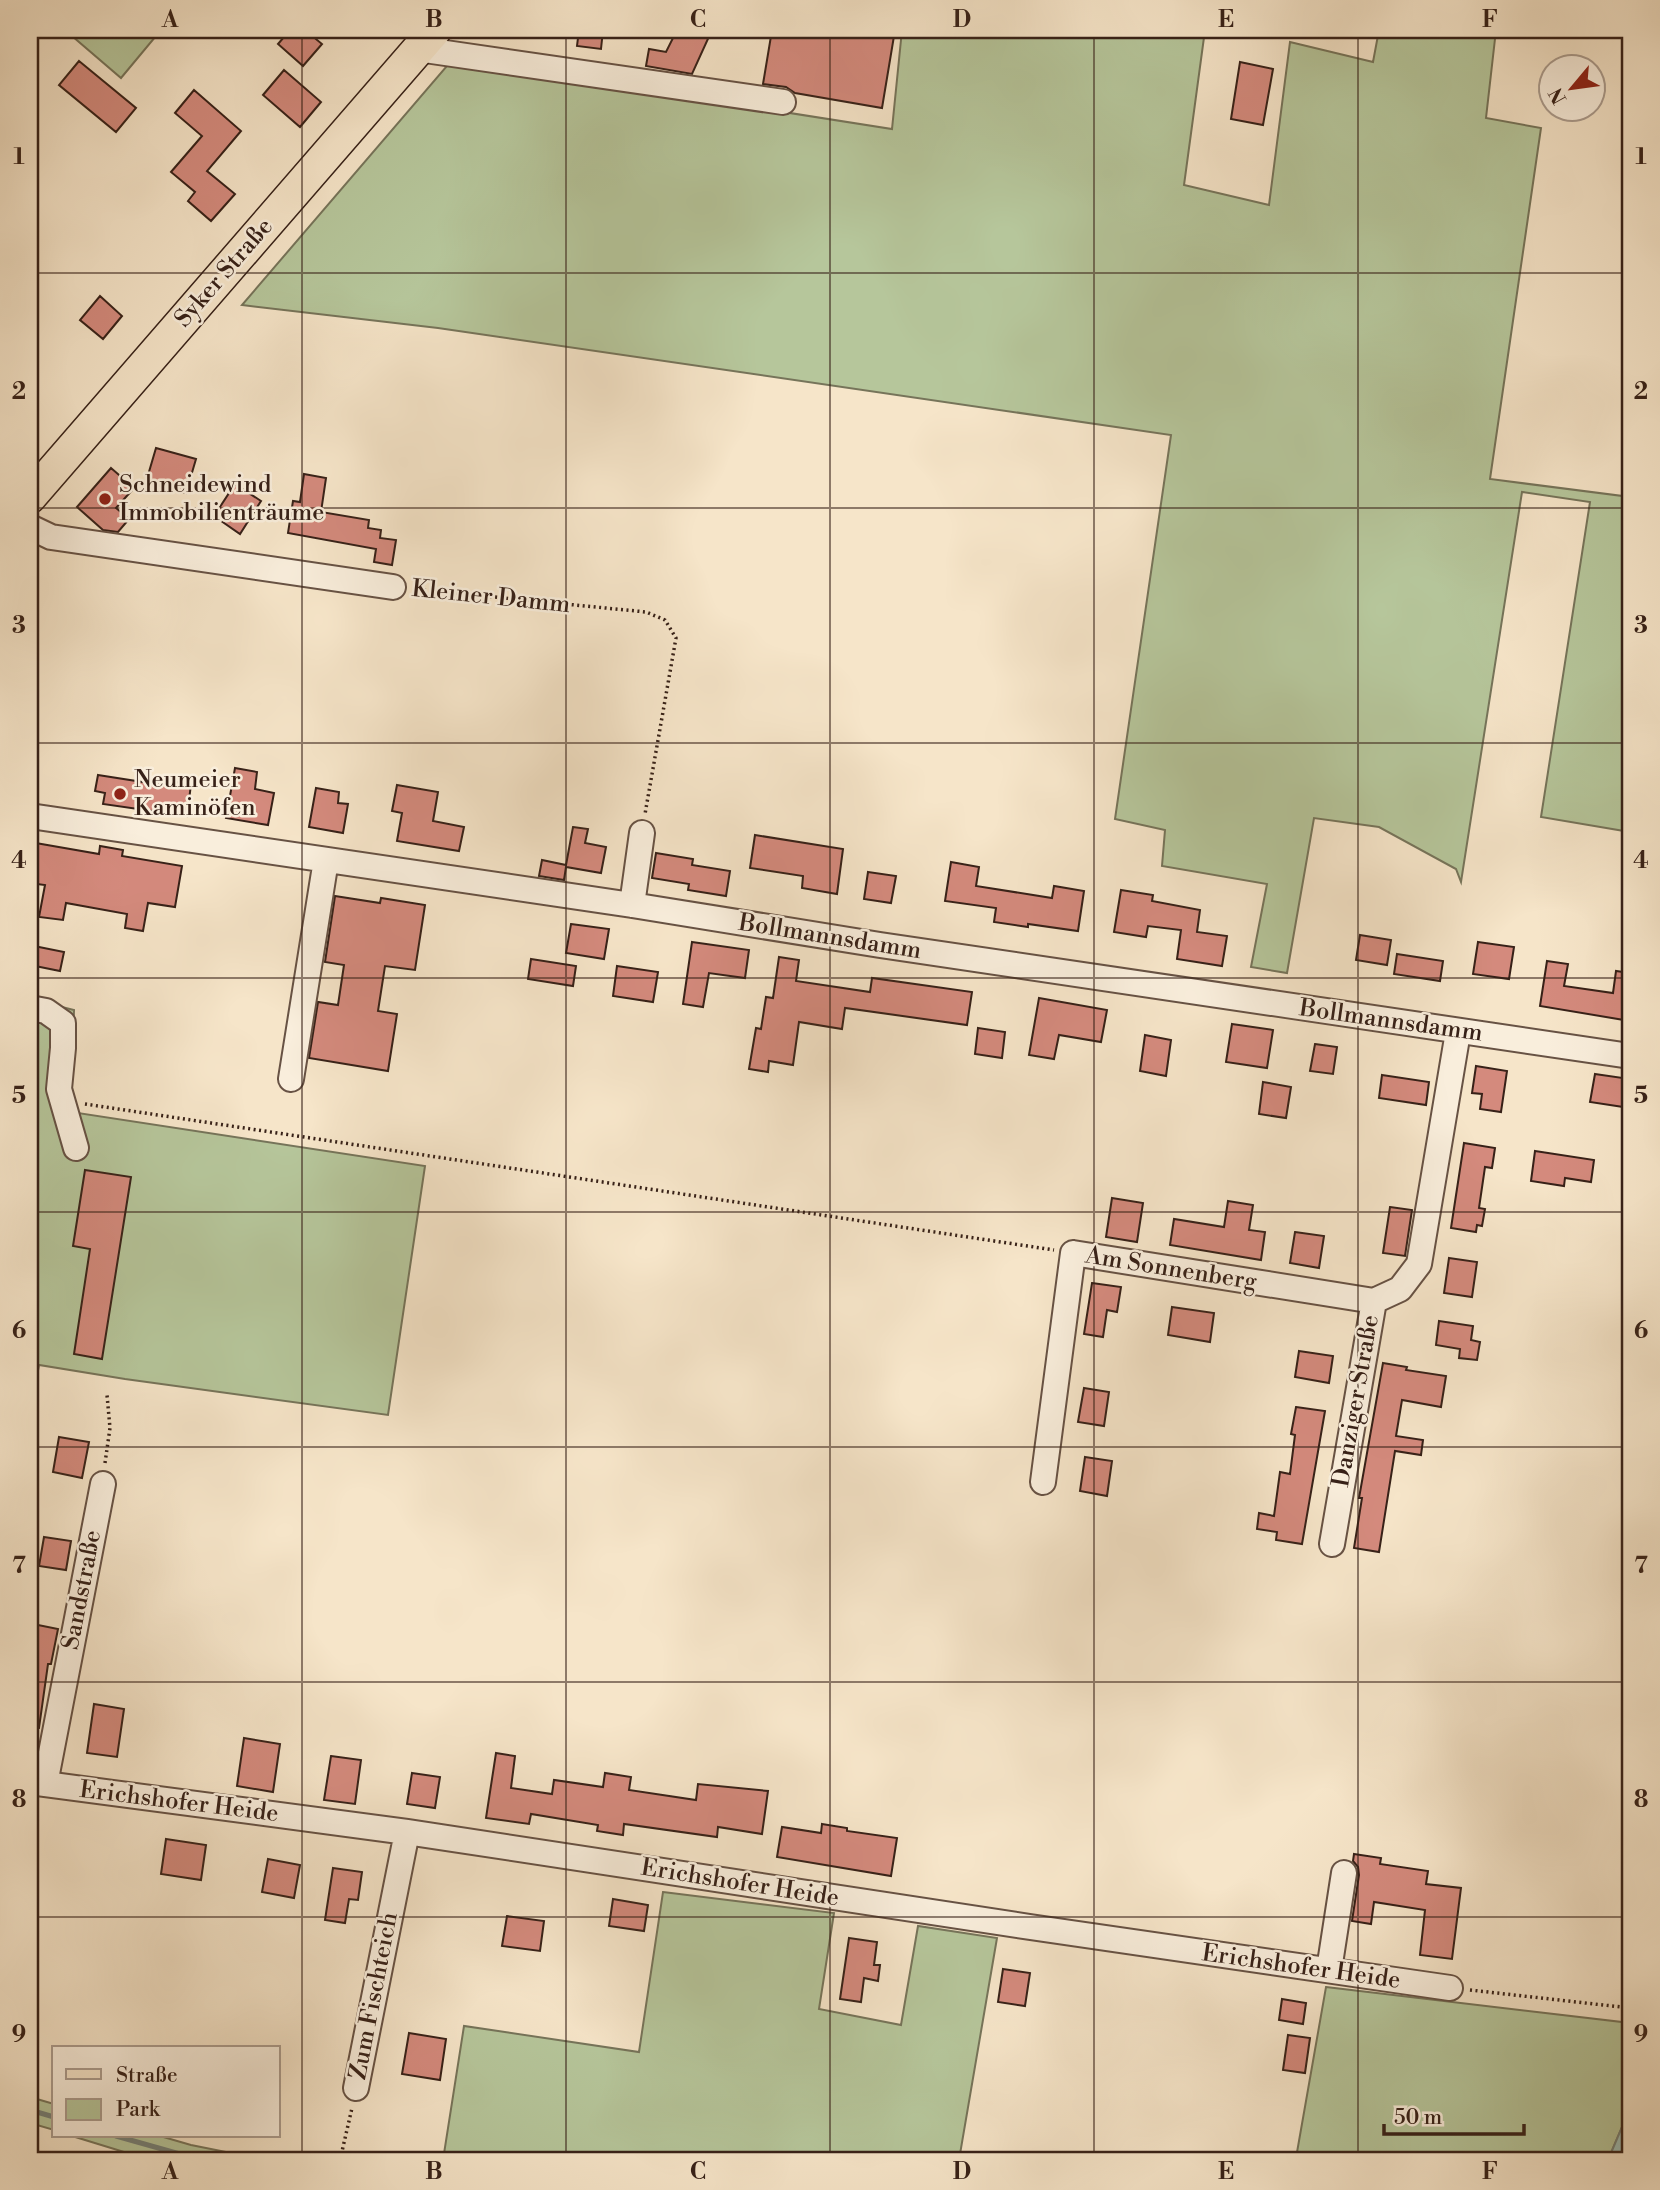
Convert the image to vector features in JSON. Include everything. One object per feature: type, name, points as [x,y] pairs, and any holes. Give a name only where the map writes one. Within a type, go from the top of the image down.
[{"type":"main road","name":"Syker Straße","points":[[30,497],[427,39]]},
{"type":"street","name":"Syker Straße","points":[[427,39],[783,103]]},
{"type":"street","name":"Kleiner Damm","points":[[30,527],[51,537],[393,587]]},
{"type":"street","name":"Bollmannsdamm","points":[[30,816],[1630,1056]]},
{"type":"street","points":[[632,905],[642,833]]},
{"type":"street","points":[[291,1079],[326,860]]},
{"type":"street","points":[[30,1008],[46,1011],[62,1023],[63,1048],[59,1089],[76,1148]]},
{"type":"street","name":"Danziger Straße","points":[[1332,1544],[1374,1301],[1400,1289],[1419,1264],[1458,1031]]},
{"type":"street","name":"Am Sonnenberg","points":[[1043,1482],[1073,1253],[1374,1301]]},
{"type":"street","name":"Sandstraße","points":[[37,1783],[103,1485]]},
{"type":"street","name":"Erichshofer Heide","points":[[37,1783],[407,1832],[1450,1988]]},
{"type":"street","name":"Zum Fischteich","points":[[356,2088],[407,1832]]},
{"type":"street","points":[[1329,1970],[1344,1873]]},
{"type":"path","name":"Kleiner Damm","points":[[393,587],[646,612],[664,620],[676,638],[642,833]]},
{"type":"path","points":[[62,1101],[1073,1253]]},
{"type":"path","points":[[103,1485],[110,1428],[107,1395]]},
{"type":"path","points":[[1450,1988],[1630,2008]]},
{"type":"path","name":"Zum Fischteich","points":[[340,2160],[356,2088]]},
{"type":"green space","points":[[65,30],[161,30],[121,78]]},
{"type":"green space","points":[[902,30],[1205,30],[1184,185],[1269,205],[1290,42],[1373,62],[1379,30],[1496,30],[1486,118],[1541,128],[1490,479],[1630,497],[1630,832],[1541,817],[1590,502],[1522,492],[1461,882],[1456,869],[1379,827],[1314,818],[1287,973],[1251,967],[1267,884],[1162,866],[1165,830],[1115,819],[1171,435],[438,328],[242,305],[452,60],[892,129]]},
{"type":"green space","points":[[30,999],[74,1010],[71,1112],[425,1166],[388,1415],[39,1365],[30,1414]]},
{"type":"green space","points":[[663,1892],[834,1913],[819,2009],[901,2025],[918,1926],[997,1938],[959,2160],[443,2160],[464,2026],[639,2052]]},
{"type":"green space","points":[[1326,1987],[1630,2023],[1630,2119],[1622,2127],[1608,2160],[1296,2158]]},
{"type":"green space","points":[[30,2097],[52,2103],[52,2129],[30,2123]]},
{"type":"green space","points":[[78,2138],[167,2138],[266,2160],[150,2160]]},
{"type":"water","points":[[1630,2119],[1630,2160],[1608,2160],[1622,2127]]},
{"type":"building","points":[[290,30],[305,30],[322,44],[303,66],[278,44]]},
{"type":"building","points":[[579,30],[603,30],[601,49],[577,46]]},
{"type":"building","points":[[677,30],[712,30],[692,74],[646,66],[649,49],[666,52]]},
{"type":"building","points":[[772,30],[895,30],[882,108],[795,93],[786,87],[763,84]]},
{"type":"building","points":[[79,61],[136,108],[116,132],[59,85]]},
{"type":"building","points":[[1240,62],[1273,69],[1263,125],[1231,119]]},
{"type":"building","points":[[284,70],[321,102],[300,127],[263,95]]},
{"type":"building","points":[[194,90],[241,131],[207,171],[235,194],[211,221],[188,201],[195,192],[171,172],[202,136],[175,113]]},
{"type":"building","points":[[100,296],[122,316],[103,339],[80,320]]},
{"type":"building","points":[[156,448],[196,459],[186,493],[146,482]]},
{"type":"building","points":[[111,468],[134,488],[116,508],[129,519],[118,532],[103,530],[77,507]]},
{"type":"building","points":[[304,474],[326,478],[321,512],[369,520],[368,528],[381,530],[380,538],[396,540],[392,565],[374,562],[376,549],[288,533],[293,501],[300,502]]},
{"type":"building","points":[[235,484],[261,501],[240,534],[214,516]]},
{"type":"building","points":[[235,768],[257,772],[255,789],[274,793],[268,825],[226,818]]},
{"type":"building","points":[[98,775],[162,785],[163,780],[191,784],[187,816],[103,804],[105,793],[95,791]]},
{"type":"building","points":[[397,785],[438,792],[433,821],[464,827],[459,851],[397,841],[402,813],[392,811]]},
{"type":"building","points":[[316,788],[339,792],[338,803],[348,804],[343,833],[309,827]]},
{"type":"building","points":[[573,827],[588,829],[585,843],[606,847],[601,873],[566,867],[564,880],[539,876],[542,860],[566,865]]},
{"type":"building","points":[[755,835],[843,849],[837,894],[802,888],[803,876],[750,868]]},
{"type":"building","points":[[30,842],[99,854],[100,846],[123,850],[122,856],[182,866],[175,907],[148,903],[143,931],[125,928],[127,914],[66,903],[63,920],[39,917],[45,885],[30,883]]},
{"type":"building","points":[[656,853],[693,859],[692,865],[730,871],[726,896],[688,890],[689,884],[652,878]]},
{"type":"building","points":[[951,862],[979,867],[976,886],[1052,898],[1054,886],[1084,891],[1078,931],[994,922],[996,908],[945,901]]},
{"type":"building","points":[[868,872],[896,876],[891,903],[864,899]]},
{"type":"building","points":[[1121,890],[1153,895],[1152,901],[1200,910],[1197,932],[1227,936],[1222,966],[1177,959],[1181,930],[1148,926],[1146,937],[1114,932]]},
{"type":"building","points":[[335,896],[380,903],[381,898],[425,905],[415,970],[385,966],[378,1011],[397,1014],[388,1071],[309,1058],[318,1002],[338,1005],[344,965],[325,962]]},
{"type":"building","points":[[571,924],[609,929],[604,959],[566,953]]},
{"type":"building","points":[[1360,935],[1391,940],[1387,965],[1356,960]]},
{"type":"building","points":[[692,942],[749,950],[745,978],[709,973],[703,1007],[683,1004]]},
{"type":"building","points":[[1478,942],[1514,947],[1509,979],[1473,974]]},
{"type":"building","points":[[34,946],[64,952],[60,971],[30,965]]},
{"type":"building","points":[[1397,954],[1443,961],[1440,981],[1394,974]]},
{"type":"building","points":[[779,957],[799,960],[796,981],[870,992],[872,978],[972,992],[967,1025],[845,1008],[842,1029],[799,1022],[793,1065],[769,1061],[768,1072],[749,1069],[756,1028],[761,1029],[766,997],[773,998]]},
{"type":"building","points":[[531,959],[576,966],[573,986],[528,979]]},
{"type":"building","points":[[1547,961],[1568,964],[1564,986],[1613,993],[1616,971],[1630,973],[1630,1021],[1540,1006]]},
{"type":"building","points":[[617,966],[658,972],[653,1002],[613,996]]},
{"type":"building","points":[[1039,998],[1107,1010],[1101,1042],[1059,1035],[1054,1059],[1029,1055]]},
{"type":"building","points":[[1232,1024],[1273,1030],[1267,1068],[1226,1062]]},
{"type":"building","points":[[978,1028],[1005,1032],[1002,1058],[975,1054]]},
{"type":"building","points":[[1145,1035],[1171,1040],[1166,1076],[1140,1071]]},
{"type":"building","points":[[1315,1044],[1337,1047],[1333,1074],[1310,1071]]},
{"type":"building","points":[[1476,1066],[1507,1071],[1501,1112],[1480,1109],[1482,1094],[1472,1093]]},
{"type":"building","points":[[1595,1074],[1630,1079],[1630,1108],[1590,1102]]},
{"type":"building","points":[[1382,1075],[1429,1082],[1426,1105],[1379,1098]]},
{"type":"building","points":[[1263,1082],[1291,1087],[1286,1118],[1259,1114]]},
{"type":"building","points":[[1464,1143],[1495,1148],[1492,1168],[1485,1167],[1479,1208],[1485,1209],[1482,1226],[1477,1225],[1476,1232],[1451,1228]]},
{"type":"building","points":[[1535,1151],[1594,1160],[1591,1182],[1565,1178],[1564,1186],[1531,1181]]},
{"type":"building","points":[[85,1170],[131,1177],[102,1359],[74,1354],[90,1249],[73,1246]]},
{"type":"building","points":[[1112,1198],[1143,1203],[1137,1242],[1106,1237]]},
{"type":"building","points":[[1228,1201],[1253,1205],[1249,1230],[1265,1232],[1261,1260],[1170,1245],[1174,1219],[1224,1227]]},
{"type":"building","points":[[1390,1207],[1412,1210],[1405,1256],[1383,1253]]},
{"type":"building","points":[[1295,1232],[1324,1236],[1319,1268],[1290,1263]]},
{"type":"building","points":[[1449,1258],[1477,1262],[1472,1297],[1444,1293]]},
{"type":"building","points":[[1092,1283],[1121,1287],[1117,1312],[1107,1310],[1103,1337],[1084,1334]]},
{"type":"building","points":[[1172,1307],[1214,1313],[1210,1342],[1168,1335]]},
{"type":"building","points":[[1439,1321],[1473,1326],[1471,1340],[1480,1342],[1477,1360],[1459,1358],[1460,1349],[1436,1345]]},
{"type":"building","points":[[1299,1351],[1333,1356],[1329,1383],[1295,1377]]},
{"type":"building","points":[[1383,1363],[1407,1367],[1406,1370],[1446,1376],[1441,1407],[1402,1400],[1396,1436],[1423,1440],[1421,1455],[1395,1451],[1379,1552],[1354,1548],[1362,1498],[1359,1498]]},
{"type":"building","points":[[1084,1388],[1109,1392],[1104,1426],[1078,1422]]},
{"type":"building","points":[[1296,1407],[1325,1411],[1302,1544],[1276,1540],[1277,1532],[1257,1529],[1259,1513],[1274,1516],[1280,1472],[1290,1474],[1295,1435],[1291,1434]]},
{"type":"building","points":[[59,1437],[89,1442],[82,1478],[53,1472]]},
{"type":"building","points":[[1085,1457],[1112,1461],[1107,1496],[1080,1491]]},
{"type":"building","points":[[44,1537],[71,1541],[66,1570],[39,1566]]},
{"type":"building","points":[[33,1624],[58,1629],[51,1664],[48,1664],[39,1728],[30,1727],[30,1643]]},
{"type":"building","points":[[94,1704],[124,1709],[117,1757],[87,1753]]},
{"type":"building","points":[[244,1738],[280,1744],[273,1792],[237,1786]]},
{"type":"building","points":[[496,1753],[515,1756],[511,1788],[552,1794],[554,1780],[603,1787],[605,1773],[631,1777],[629,1790],[696,1800],[698,1784],[768,1791],[762,1834],[718,1827],[717,1837],[624,1824],[623,1835],[597,1831],[598,1825],[531,1814],[529,1824],[486,1818]]},
{"type":"building","points":[[331,1756],[361,1760],[355,1804],[324,1800]]},
{"type":"building","points":[[412,1773],[440,1777],[435,1808],[407,1804]]},
{"type":"building","points":[[822,1824],[847,1828],[847,1831],[897,1838],[891,1876],[777,1857],[782,1827],[821,1833]]},
{"type":"building","points":[[166,1839],[206,1845],[201,1880],[161,1874]]},
{"type":"building","points":[[1354,1854],[1381,1858],[1380,1864],[1428,1871],[1426,1884],[1461,1888],[1452,1959],[1420,1955],[1425,1910],[1374,1902],[1371,1924],[1352,1921],[1359,1875],[1358,1867],[1353,1861]]},
{"type":"building","points":[[268,1859],[300,1865],[294,1898],[262,1892]]},
{"type":"building","points":[[333,1868],[362,1872],[358,1900],[349,1899],[345,1923],[325,1920]]},
{"type":"building","points":[[613,1899],[648,1905],[644,1931],[609,1926]]},
{"type":"building","points":[[507,1916],[544,1921],[540,1951],[502,1946]]},
{"type":"building","points":[[849,1938],[877,1942],[874,1965],[880,1965],[878,1981],[864,1978],[861,2002],[840,1999]]},
{"type":"building","points":[[1003,1969],[1030,1973],[1025,2006],[998,2002]]},
{"type":"building","points":[[1282,1999],[1306,2003],[1303,2024],[1279,2020]]},
{"type":"building","points":[[409,2033],[446,2039],[440,2080],[402,2074]]},
{"type":"building","points":[[1288,2035],[1310,2038],[1305,2073],[1283,2070]]},
{"type":"waterway","points":[[30,2110],[52,2116]]},
{"type":"waterway","points":[[123,2138],[201,2160]]},
{"type":"place","name":"Schneidewind Immobilienträume","points":[[105,499]]},
{"type":"place","name":"Neumeier Kaminöfen","points":[[120,794]]}]
